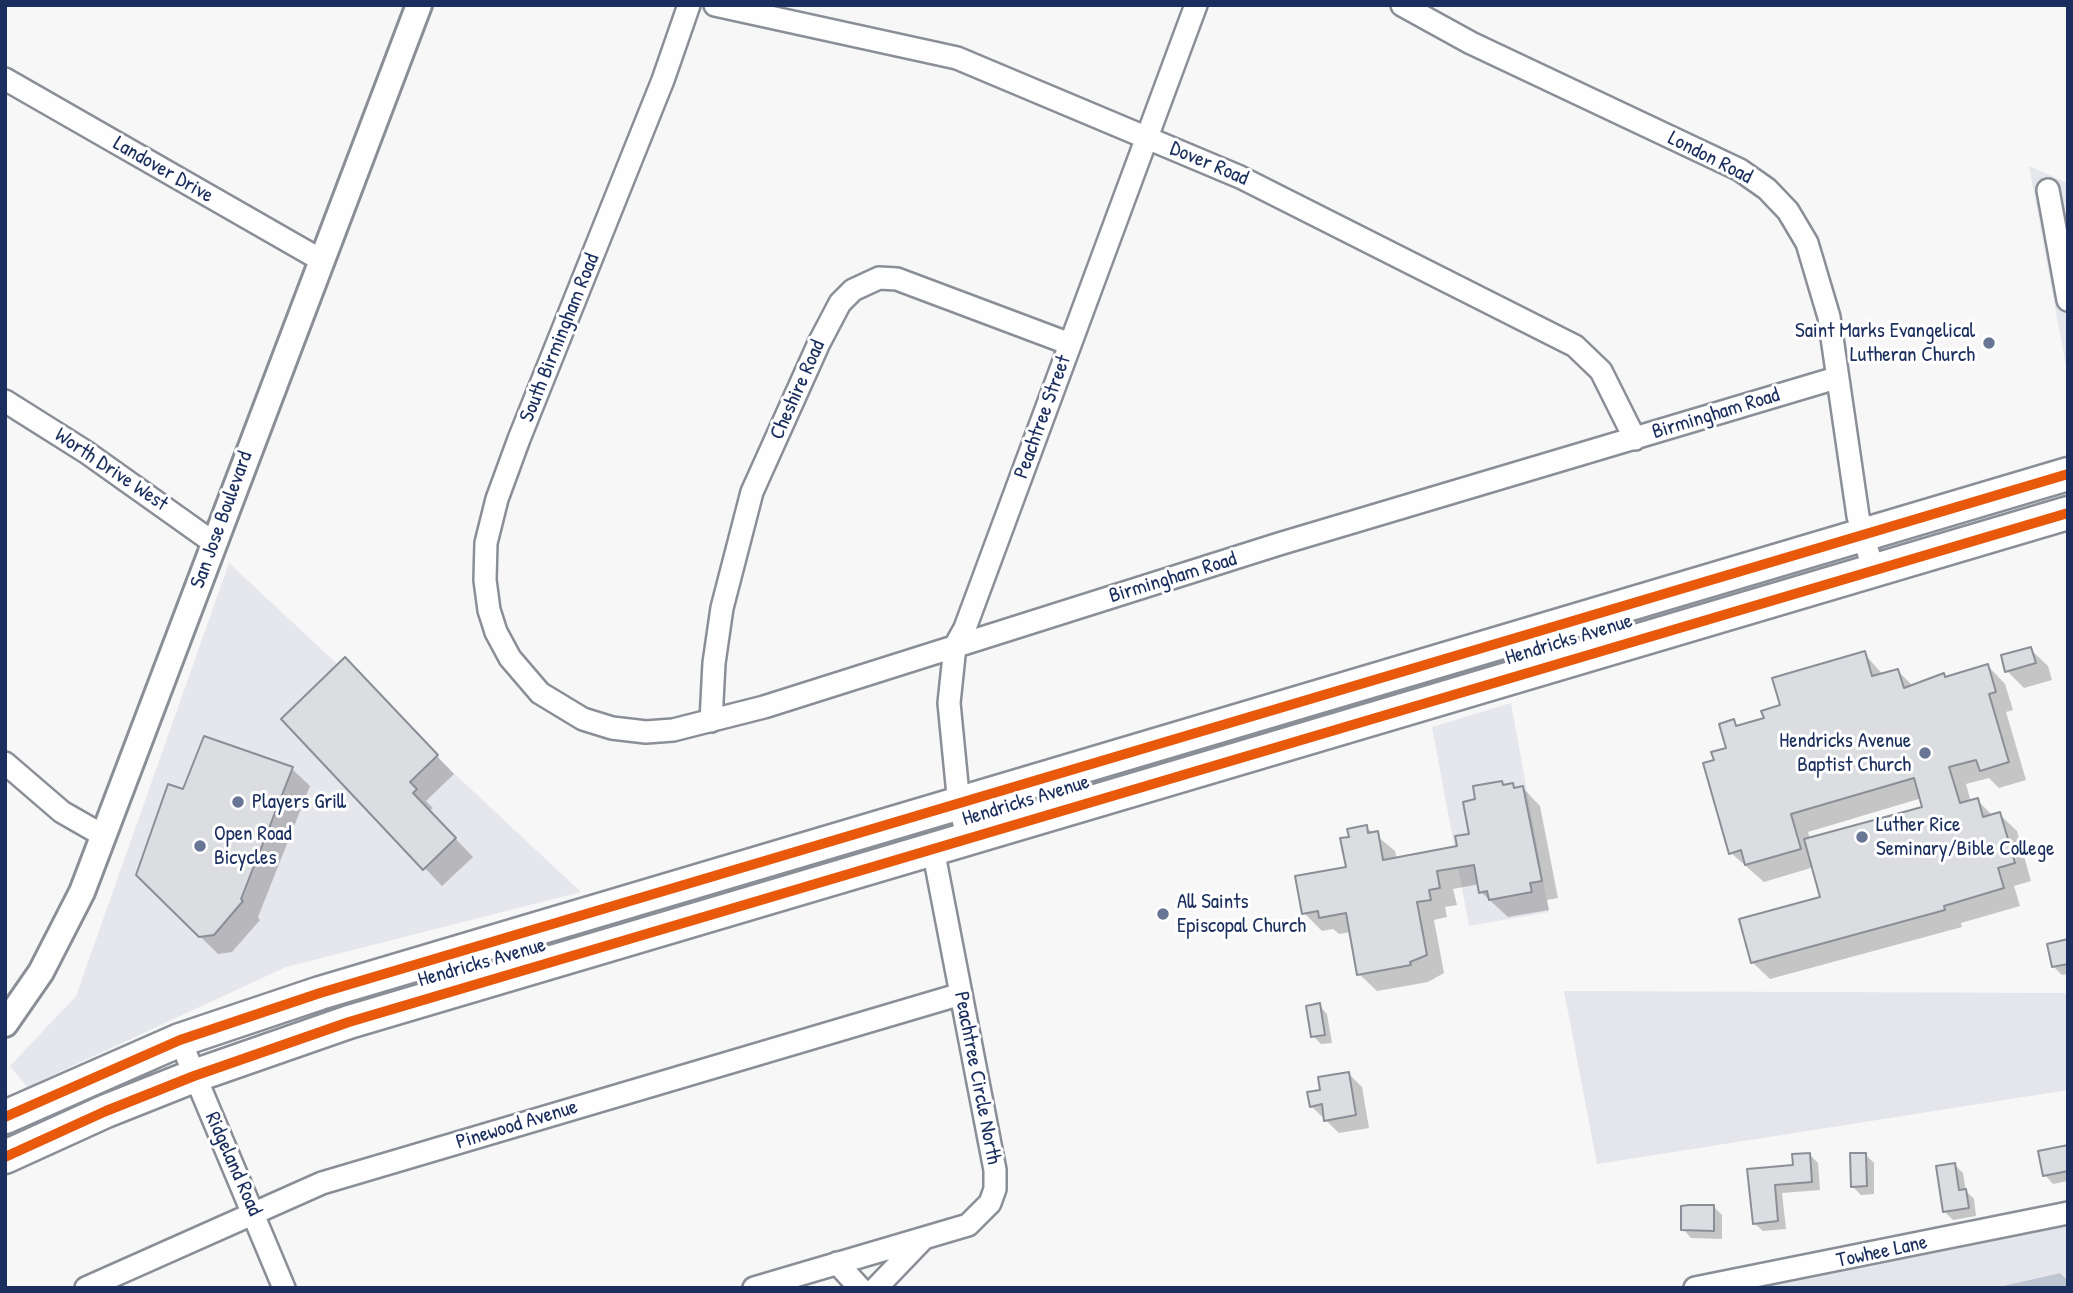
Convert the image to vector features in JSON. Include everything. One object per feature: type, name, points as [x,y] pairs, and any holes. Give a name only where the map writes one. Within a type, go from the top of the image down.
[{"type":"main road","name":"Hendricks Avenue","points":[[5,1118],[180,1040],[320,993],[2068,474]]},
{"type":"main road","name":"Hendricks Avenue","points":[[5,1157],[106,1111],[194,1076],[349,1022],[1612,647],[1874,573],[2068,513]]},
{"type":"main road","points":[[1602,614],[1612,647]]},
{"type":"main road","points":[[1402,673],[1418,706]]},
{"type":"main road","points":[[1178,738],[1188,773]]},
{"type":"main road","points":[[565,921],[575,956]]},
{"type":"street","name":"San Jose Boulevard","points":[[5,1024],[58,942],[104,836],[419,5]]},
{"type":"street","name":"South Birmingham Road","points":[[521,673],[496,632],[489,610],[484,562],[492,517],[690,5]]},
{"type":"street","name":"Dover Road","points":[[715,5],[957,58],[1240,177],[1575,346],[1601,371],[1634,439]]},
{"type":"street","name":"Peachtree Street","points":[[968,838],[959,805],[948,703],[955,646],[965,628],[1196,5]]},
{"type":"street","name":"London Road","points":[[1402,5],[1471,43],[1740,170],[1767,189],[1788,211],[1808,243],[1829,317],[1861,536],[1874,573]]},
{"type":"street","name":"Landover Drive","points":[[5,79],[321,260]]},
{"type":"street","points":[[2048,190],[2068,300]]},
{"type":"street","name":"Cheshire Road","points":[[711,721],[714,663],[722,608],[752,492],[819,343],[840,303],[853,290],[879,278],[898,279],[1070,345]]},
{"type":"street","name":"Birmingham Road","points":[[521,673],[540,693],[568,712],[612,728],[646,732],[711,721],[1279,544],[1836,378]]},
{"type":"street","name":"Worth Drive West","points":[[5,401],[96,459],[214,543]]},
{"type":"street","points":[[5,763],[62,812],[104,836]]},
{"type":"street","name":"Peachtree Circle North","points":[[876,1288],[925,1238],[968,1225],[982,1215],[995,1189],[995,1170],[933,849]]},
{"type":"street","name":"Pinewood Avenue","points":[[86,1288],[322,1183],[961,994]]},
{"type":"street","name":"Ridgeland Road","points":[[180,1040],[255,1212],[284,1288]]},
{"type":"street","name":"Towhee Lane","points":[[1695,1288],[2068,1213]]},
{"type":"street","points":[[754,1288],[925,1238]]},
{"type":"street","points":[[837,1263],[860,1288]]},
{"type":"shaded area","points":[[2029,166],[2068,183],[2068,377]]},
{"type":"shaded area","points":[[229,563],[581,892],[286,967],[27,1087],[10,1066],[76,996]]},
{"type":"shaded area","points":[[1511,703],[1549,912],[1469,926],[1432,727]]},
{"type":"shaded area","points":[[1564,991],[2068,993],[2068,1090],[1597,1164]]},
{"type":"shaded area","points":[[2068,1222],[2068,1281],[2059,1273],[1994,1288],[1759,1288],[1983,1243]]},
{"type":"shaded area","points":[[2060,1273],[2068,1281],[2068,1288],[1994,1288]]},
{"type":"building","points":[[2031,647],[2036,663],[2005,672],[2001,655]]},
{"type":"building","points":[[1865,651],[1872,676],[1898,669],[1904,688],[1944,673],[1945,677],[1988,664],[1996,692],[1989,694],[2009,762],[1980,771],[1976,760],[1949,767],[1960,803],[1978,798],[1983,817],[2000,812],[2015,863],[1998,868],[2004,888],[1944,906],[1945,910],[1751,963],[1739,919],[1820,897],[1804,839],[1922,807],[1914,778],[1791,814],[1801,849],[1745,865],[1741,850],[1729,854],[1703,763],[1714,760],[1711,752],[1726,748],[1719,724],[1734,719],[1736,726],[1764,718],[1761,711],[1780,705],[1772,678]]},
{"type":"building","points":[[345,657],[438,755],[410,782],[417,789],[413,793],[456,838],[423,870],[281,719]]},
{"type":"building","points":[[204,736],[293,767],[241,899],[243,901],[214,935],[199,937],[136,875],[168,784],[183,789]]},
{"type":"building","points":[[1502,781],[1503,785],[1513,783],[1514,788],[1523,786],[1542,881],[1530,883],[1532,892],[1489,900],[1487,891],[1479,893],[1474,865],[1437,871],[1440,888],[1429,890],[1431,900],[1417,902],[1427,955],[1410,962],[1411,965],[1357,975],[1346,913],[1319,918],[1318,911],[1302,914],[1295,876],[1346,867],[1340,838],[1349,837],[1347,829],[1367,825],[1368,833],[1378,831],[1383,860],[1457,846],[1455,836],[1469,834],[1463,802],[1475,799],[1473,786]]},
{"type":"building","points":[[2068,939],[2068,964],[2052,967],[2047,944]]},
{"type":"building","points":[[1320,1003],[1325,1035],[1311,1037],[1306,1006]]},
{"type":"building","points":[[1349,1072],[1356,1115],[1324,1121],[1322,1104],[1310,1107],[1307,1092],[1320,1090],[1318,1077]]},
{"type":"building","points":[[2068,1145],[2068,1171],[2043,1176],[2038,1151]]},
{"type":"building","points":[[1810,1153],[1812,1182],[1775,1185],[1778,1221],[1753,1224],[1747,1169],[1793,1165],[1792,1154]]},
{"type":"building","points":[[1850,1153],[1866,1153],[1867,1186],[1851,1187]]},
{"type":"building","points":[[1955,1163],[1959,1190],[1966,1189],[1969,1208],[1943,1212],[1936,1166]]},
{"type":"building","points":[[1714,1205],[1714,1231],[1681,1230],[1681,1206]]},
{"type":"cycle path","points":[[5,1117],[180,1040],[320,993],[2068,474]]},
{"type":"cycle path","points":[[5,1157],[106,1111],[194,1076],[349,1022],[2068,513]]},
{"type":"place","name":"Saint Marks Evangelical Lutheran Church","points":[[1989,343]]},
{"type":"place","name":"Hendricks Avenue Baptist Church","points":[[1925,753]]},
{"type":"place","name":"Players Grill","points":[[238,802]]},
{"type":"place","name":"Luther Rice Seminary/Bible College","points":[[1862,837]]},
{"type":"place","name":"Open Road Bicycles","points":[[200,846]]},
{"type":"place","name":"All Saints Episcopal Church","points":[[1163,914]]}]
